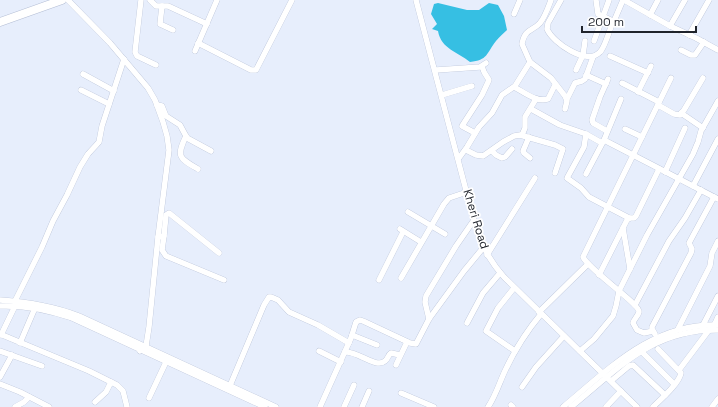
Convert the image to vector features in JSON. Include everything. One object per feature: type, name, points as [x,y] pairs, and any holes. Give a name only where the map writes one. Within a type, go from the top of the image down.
[{"type":"highway","points":[[0,22],[62,0]]},
{"type":"street","points":[[68,0],[124,59],[148,88],[158,105],[169,145],[160,237],[145,348]]},
{"type":"street","points":[[140,0],[135,52],[136,56],[156,65]]},
{"type":"street","points":[[150,0],[156,6],[168,6],[206,24]]},
{"type":"street","points":[[195,51],[217,0]]},
{"type":"street","points":[[198,43],[251,70],[256,70],[292,0]]},
{"type":"street","name":"Kheri Road","points":[[416,0],[436,70],[474,220],[483,248],[500,273],[514,288],[637,407]]},
{"type":"street","points":[[514,14],[520,0]]},
{"type":"street","points":[[551,0],[546,14],[540,22],[529,30],[523,40],[523,46],[530,62],[548,76],[567,98]]},
{"type":"street","points":[[561,0],[548,23],[548,31],[551,36],[566,48],[582,55],[593,57]]},
{"type":"street","points":[[596,0],[597,13],[615,22]]},
{"type":"street","points":[[594,41],[609,0]]},
{"type":"street","points":[[565,109],[567,98],[575,83],[583,81],[593,57],[602,50],[623,0],[718,50]]},
{"type":"street","points":[[650,14],[658,0]]},
{"type":"street","points":[[670,26],[685,0]]},
{"type":"street","points":[[689,35],[709,0]]},
{"type":"street","points":[[162,6],[160,24],[172,30]]},
{"type":"street","points":[[576,70],[582,55],[584,41]]},
{"type":"street","points":[[681,50],[691,55],[695,55],[704,42]]},
{"type":"street","points":[[610,56],[648,73]]},
{"type":"street","points":[[124,59],[102,126],[99,142],[88,154],[80,167],[58,210],[1,335],[89,371],[117,385],[123,391],[127,407]]},
{"type":"street","points":[[459,158],[466,150],[474,133],[492,113],[504,93],[514,87],[530,62]]},
{"type":"street","points":[[436,70],[484,64],[484,72],[489,80],[462,126],[458,131],[452,132]]},
{"type":"street","points":[[638,92],[651,66]]},
{"type":"street","points":[[82,74],[114,91]]},
{"type":"street","points":[[586,75],[607,82],[592,120],[593,123],[607,131]]},
{"type":"street","points":[[653,332],[641,333],[633,326],[633,320],[639,311],[635,305],[599,275],[583,259],[583,255],[671,78]]},
{"type":"street","points":[[622,83],[677,115],[681,113],[702,78]]},
{"type":"street","points":[[514,87],[536,99],[547,100],[556,85]]},
{"type":"street","points":[[442,95],[472,86]]},
{"type":"street","points":[[81,90],[109,104]]},
{"type":"street","points":[[522,135],[525,128],[525,119],[536,99]]},
{"type":"street","points":[[586,174],[603,142],[621,99]]},
{"type":"street","points":[[580,351],[594,339],[613,316],[619,291],[697,146],[703,128],[718,101]]},
{"type":"street","points":[[158,105],[162,106],[168,118],[180,125],[186,136],[211,151]]},
{"type":"street","points":[[531,109],[560,125],[586,134],[633,156],[716,198],[690,241],[689,245],[692,249],[691,253],[652,327],[653,332],[657,337]]},
{"type":"street","points":[[681,113],[703,128]]},
{"type":"street","points":[[462,126],[474,133]]},
{"type":"street","points":[[665,172],[685,128]]},
{"type":"street","points":[[625,129],[642,137]]},
{"type":"street","points":[[586,134],[584,148],[567,178],[589,197],[629,218],[634,218],[636,216],[659,169]]},
{"type":"street","points":[[466,150],[480,156],[486,155],[514,136],[522,135],[564,149],[555,173]]},
{"type":"street","points":[[186,136],[180,150],[180,156],[198,170]]},
{"type":"street","points":[[529,137],[523,151],[524,154],[530,158]]},
{"type":"street","points":[[693,186],[718,139]]},
{"type":"street","points":[[492,151],[502,158],[512,149]]},
{"type":"street","points":[[487,255],[535,178]]},
{"type":"street","points":[[635,305],[671,236],[685,218],[700,190]]},
{"type":"street","points":[[401,278],[446,201],[454,196],[467,192]]},
{"type":"street","points":[[408,212],[445,234]]},
{"type":"street","points":[[219,253],[169,213],[166,215],[160,237],[162,250],[166,256],[224,280]]},
{"type":"street","points":[[599,275],[629,218]]},
{"type":"street","points":[[429,319],[425,302],[426,296],[456,246],[474,220]]},
{"type":"street","points":[[623,228],[630,269]]},
{"type":"street","points":[[379,280],[401,231],[421,242]]},
{"type":"street","points":[[678,329],[710,266],[712,253],[718,241]]},
{"type":"street","points":[[320,407],[341,362],[355,324],[360,320],[370,323],[407,342],[416,344],[429,319],[483,248]]},
{"type":"street","points":[[488,407],[515,351],[540,313],[588,264]]},
{"type":"street","points":[[467,323],[483,293],[500,273]]},
{"type":"street","points":[[514,288],[498,308],[486,331],[515,351]]},
{"type":"street","points":[[229,388],[264,305],[271,296],[278,300],[289,312],[318,325],[349,343]]},
{"type":"street","points":[[703,325],[718,296]]},
{"type":"street","points":[[0,300],[53,312],[72,318],[145,348],[166,362],[276,407]]},
{"type":"street","points":[[0,306],[15,304],[40,304],[67,311],[229,388],[265,407]]},
{"type":"street","points":[[20,343],[35,308]]},
{"type":"street","points":[[679,370],[714,328],[718,317]]},
{"type":"street","points":[[571,407],[638,348],[657,337],[678,329],[703,325],[714,328]]},
{"type":"street","points":[[563,407],[641,350],[676,335],[714,328]]},
{"type":"street","points":[[352,335],[377,345]]},
{"type":"street","points":[[522,387],[536,367],[564,336]]},
{"type":"street","points":[[396,365],[407,342]]},
{"type":"street","points":[[652,407],[665,395],[681,375],[679,370],[658,349]]},
{"type":"street","points":[[641,350],[674,384]]},
{"type":"street","points":[[0,351],[42,366]]},
{"type":"street","points":[[320,351],[341,362]]},
{"type":"street","points":[[345,352],[352,352],[376,363],[385,361],[391,353],[400,355]]},
{"type":"street","points":[[0,377],[12,356]]},
{"type":"street","points":[[150,398],[166,362]]},
{"type":"street","points":[[606,377],[633,365],[665,395]]},
{"type":"street","points":[[95,402],[106,392],[110,382]]},
{"type":"street","points":[[0,384],[49,407]]},
{"type":"street","points":[[344,407],[354,385]]},
{"type":"street","points":[[362,407],[370,391]]},
{"type":"street","points":[[606,407],[621,391]]},
{"type":"street","points":[[402,393],[434,407]]},
{"type":"street","points":[[19,406],[29,397]]},
{"type":"street","points":[[712,407],[718,399]]},
{"type":"water","points":[[438,3],[467,10],[479,10],[489,3],[498,5],[504,16],[507,30],[497,40],[484,58],[470,62],[446,46],[438,31],[432,29],[437,24],[431,14],[434,4]]}]
